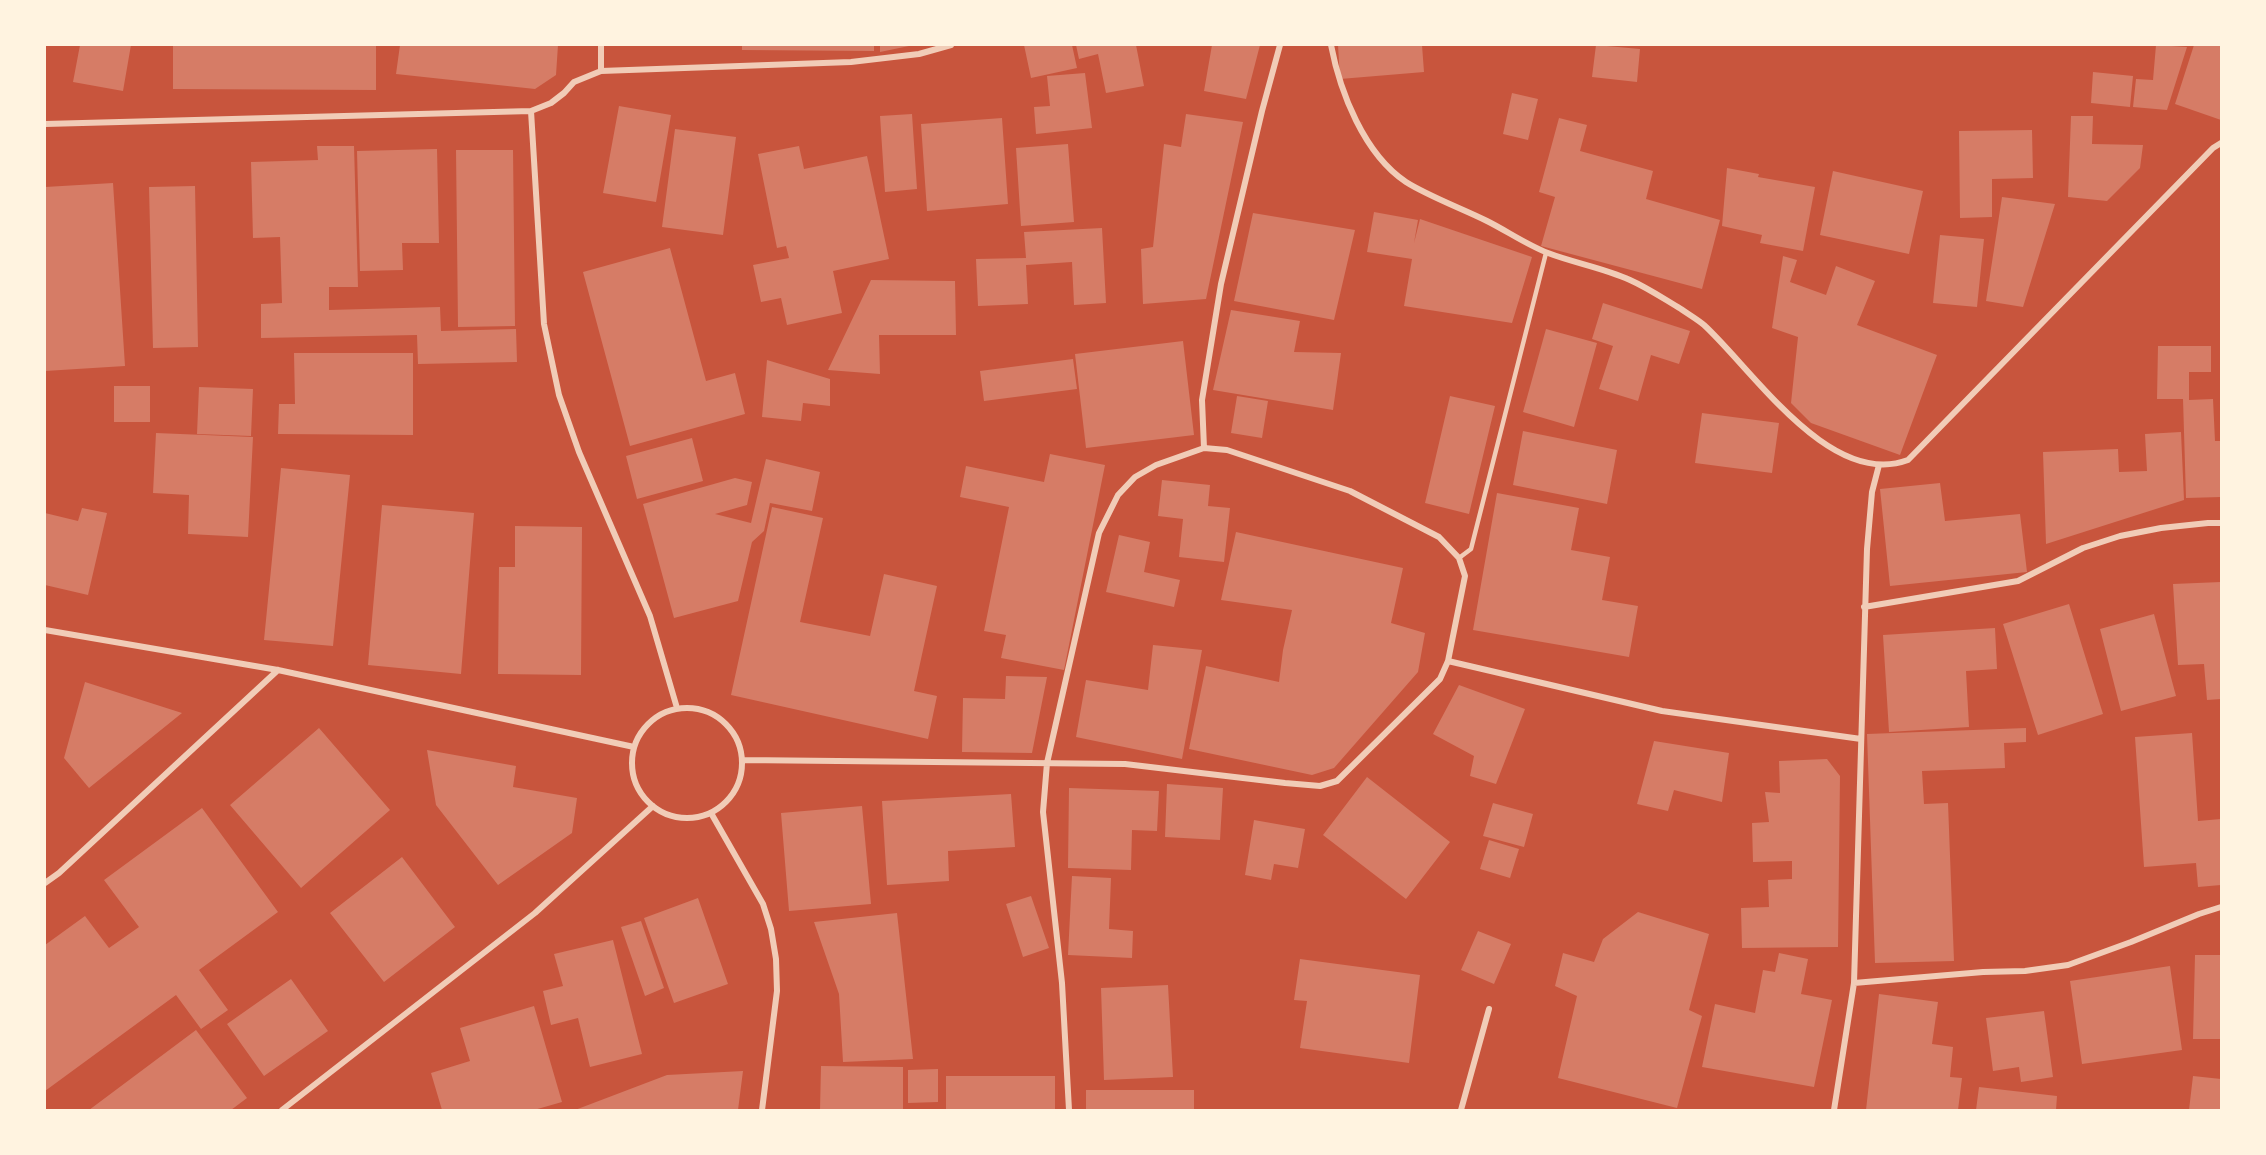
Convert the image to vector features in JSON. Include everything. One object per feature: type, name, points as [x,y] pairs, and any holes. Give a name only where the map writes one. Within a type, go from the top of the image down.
[{"type":"street","points":[[601,45],[601,71]]},
{"type":"street","points":[[45,124],[531,111],[551,103],[574,82],[601,71],[851,62],[919,54],[951,45]]},
{"type":"street","points":[[1204,448],[1202,400],[1221,284],[1280,45]]},
{"type":"street","points":[[1331,45],[1336,69],[1360,130],[1380,158],[1405,181],[1546,253],[1628,279],[1659,295],[1703,324],[1771,398],[1827,447],[1855,459],[1879,465],[1894,465],[1908,460],[2213,148],[2221,143]]},
{"type":"street","points":[[531,111],[544,324],[559,395],[579,452],[650,616],[677,708]]},
{"type":"street","points":[[742,760],[1047,763],[1125,764],[1320,786],[1337,781],[1440,680],[1448,661],[1465,576],[1459,558],[1439,537],[1350,491],[1227,450],[1204,448],[1156,465],[1135,477],[1118,495],[1099,533],[1047,763],[1042,812],[1062,983],[1069,1110]]},
{"type":"street","points":[[1834,1110],[1854,983],[1864,607],[1872,492],[1879,465]]},
{"type":"street","points":[[1864,607],[2018,581],[2083,548],[2120,536],[2161,528],[2221,523]]},
{"type":"street","points":[[45,630],[278,670],[634,747]]},
{"type":"street","points":[[1448,661],[1662,711],[1861,738]]},
{"type":"street","points":[[45,883],[59,873],[278,670]]},
{"type":"street","points":[[677,708],[705,710],[722,720],[739,742],[742,760],[740,779],[732,796],[711,813],[683,819],[664,814],[653,807],[643,796],[634,780],[631,761],[634,747],[640,734],[652,720],[677,708]]},
{"type":"street","points":[[282,1110],[535,913],[653,807]]},
{"type":"street","points":[[711,813],[763,904],[771,929],[776,959],[777,991],[762,1110]]},
{"type":"street","points":[[1854,983],[2025,971],[2068,965],[2221,907]]},
{"type":"street","points":[[1461,1110],[1489,1009]]},
{"type":"lane","points":[[1459,558],[1471,549],[1546,253]]},
{"type":"building","points":[[80,45],[131,45],[123,91],[73,82]]},
{"type":"building","points":[[173,45],[376,45],[376,90],[173,89]]},
{"type":"building","points":[[400,45],[558,45],[556,75],[535,89],[396,74]]},
{"type":"building","points":[[742,45],[874,45],[874,51],[742,50]]},
{"type":"building","points":[[880,45],[909,45],[909,46],[880,52]]},
{"type":"building","points":[[1024,45],[1072,45],[1077,68],[1031,78]]},
{"type":"building","points":[[1076,45],[1136,45],[1144,86],[1106,93],[1098,54],[1079,59]]},
{"type":"building","points":[[1212,45],[1260,45],[1246,99],[1204,91]]},
{"type":"building","points":[[1338,45],[1422,45],[1424,72],[1340,79]]},
{"type":"building","points":[[1596,45],[1640,49],[1637,82],[1592,77]]},
{"type":"building","points":[[2156,45],[2187,47],[2167,110],[2133,107],[2136,79],[2153,80]]},
{"type":"building","points":[[2194,45],[2221,45],[2221,120],[2175,104]]},
{"type":"building","points":[[2093,72],[2133,76],[2130,107],[2091,103]]},
{"type":"building","points":[[1085,73],[1092,128],[1036,134],[1034,107],[1050,106],[1047,76]]},
{"type":"building","points":[[1512,93],[1538,99],[1528,140],[1503,134]]},
{"type":"building","points":[[619,106],[671,115],[656,202],[603,193]]},
{"type":"building","points":[[912,114],[917,189],[885,192],[880,116]]},
{"type":"building","points":[[1186,114],[1243,122],[1206,299],[1143,304],[1141,249],[1153,247],[1164,144],[1181,147]]},
{"type":"building","points":[[2071,116],[2093,116],[2092,144],[2143,145],[2140,168],[2107,201],[2068,197]]},
{"type":"building","points":[[1002,118],[1008,204],[927,211],[921,124]]},
{"type":"building","points":[[1559,118],[1587,125],[1580,151],[1653,171],[1646,199],[1720,220],[1702,289],[1541,246],[1555,197],[1539,192]]},
{"type":"building","points":[[675,129],[736,137],[723,235],[662,227]]},
{"type":"building","points":[[2032,130],[2033,178],[1992,179],[1992,217],[1960,218],[1959,131]]},
{"type":"building","points":[[1068,144],[1074,222],[1021,226],[1016,148]]},
{"type":"building","points":[[317,146],[354,146],[358,287],[329,287],[329,310],[440,307],[441,331],[516,329],[517,362],[418,364],[417,335],[261,338],[261,304],[282,303],[280,237],[253,238],[251,162],[318,160]]},
{"type":"building","points":[[799,146],[804,169],[867,156],[889,259],[833,271],[842,313],[787,325],[781,298],[761,302],[753,265],[789,258],[786,246],[777,248],[758,154]]},
{"type":"building","points":[[437,149],[439,243],[402,243],[403,270],[360,271],[357,151]]},
{"type":"building","points":[[456,150],[513,150],[515,326],[458,327]]},
{"type":"building","points":[[1727,168],[1759,174],[1758,177],[1815,187],[1803,251],[1760,243],[1762,235],[1722,226]]},
{"type":"building","points":[[1833,171],[1923,191],[1909,254],[1820,235]]},
{"type":"building","points":[[113,183],[125,366],[45,371],[45,187]]},
{"type":"building","points":[[195,186],[198,347],[153,348],[149,187]]},
{"type":"building","points":[[2002,197],[2055,204],[2023,307],[1986,301]]},
{"type":"building","points":[[1374,212],[1418,220],[1414,243],[1420,219],[1532,257],[1512,323],[1404,306],[1412,259],[1367,252]]},
{"type":"building","points":[[1253,213],[1355,230],[1334,320],[1234,301]]},
{"type":"building","points":[[1102,228],[1106,303],[1074,305],[1072,262],[1026,265],[1028,304],[978,306],[976,259],[1026,258],[1024,232]]},
{"type":"building","points":[[1940,235],[1984,239],[1977,307],[1933,303]]},
{"type":"building","points":[[670,248],[706,381],[735,373],[745,414],[630,446],[583,272]]},
{"type":"building","points":[[1783,256],[1797,260],[1790,282],[1826,295],[1836,266],[1875,281],[1857,325],[1937,355],[1900,455],[1811,423],[1791,403],[1798,337],[1772,328]]},
{"type":"building","points":[[871,280],[955,281],[956,335],[879,335],[880,374],[828,370]]},
{"type":"building","points":[[1603,303],[1690,331],[1679,364],[1651,355],[1638,401],[1599,389],[1613,346],[1592,339]]},
{"type":"building","points":[[1231,310],[1300,321],[1294,352],[1341,353],[1333,410],[1213,390]]},
{"type":"building","points":[[1546,329],[1597,343],[1574,427],[1523,412]]},
{"type":"building","points":[[1183,341],[1194,435],[1086,448],[1075,354]]},
{"type":"building","points":[[2158,346],[2211,346],[2211,372],[2189,372],[2189,400],[2213,399],[2215,441],[2221,441],[2221,497],[2186,498],[2183,399],[2157,399]]},
{"type":"building","points":[[294,353],[413,353],[413,435],[278,434],[279,404],[295,404]]},
{"type":"building","points":[[1073,359],[1077,389],[984,401],[980,371]]},
{"type":"building","points":[[767,360],[830,379],[830,406],[803,403],[801,421],[762,417]]},
{"type":"building","points":[[114,386],[150,386],[150,422],[114,422]]},
{"type":"building","points":[[199,387],[253,389],[251,436],[197,434]]},
{"type":"building","points":[[1237,396],[1268,401],[1262,438],[1231,433]]},
{"type":"building","points":[[1450,396],[1495,406],[1469,514],[1425,503]]},
{"type":"building","points":[[1702,413],[1779,423],[1772,473],[1695,463]]},
{"type":"building","points":[[1523,431],[1617,450],[1607,504],[1513,485]]},
{"type":"building","points":[[2181,432],[2184,500],[2046,544],[2043,452],[2118,449],[2119,472],[2147,471],[2145,434]]},
{"type":"building","points":[[156,433],[253,437],[248,537],[188,534],[189,495],[153,493]]},
{"type":"building","points":[[692,438],[703,481],[637,499],[626,456]]},
{"type":"building","points":[[1050,454],[1105,465],[1064,670],[1001,658],[1006,635],[984,631],[1009,507],[960,497],[966,466],[1044,482]]},
{"type":"building","points":[[766,459],[820,472],[812,511],[770,503],[764,531],[752,542],[738,601],[674,618],[643,504],[735,478],[752,482],[747,505],[715,514],[751,523]]},
{"type":"building","points":[[281,468],[350,475],[333,646],[264,640]]},
{"type":"building","points":[[1162,480],[1210,485],[1208,506],[1230,508],[1224,562],[1179,557],[1183,519],[1158,516]]},
{"type":"building","points":[[1940,483],[1945,521],[2020,514],[2027,572],[1890,586],[1880,489]]},
{"type":"building","points":[[1497,493],[1579,508],[1571,550],[1610,557],[1602,600],[1638,606],[1629,657],[1473,630]]},
{"type":"building","points":[[382,505],[474,513],[461,674],[368,665]]},
{"type":"building","points":[[772,507],[823,518],[800,622],[870,636],[884,574],[937,586],[914,691],[937,696],[928,739],[731,695]]},
{"type":"building","points":[[82,508],[107,513],[88,595],[45,585],[45,513],[78,521]]},
{"type":"building","points":[[515,526],[582,527],[581,675],[498,674],[499,567],[515,567]]},
{"type":"building","points":[[1236,532],[1403,568],[1391,623],[1425,633],[1418,672],[1334,768],[1312,775],[1189,749],[1206,666],[1279,682],[1292,610],[1221,600]]},
{"type":"building","points":[[1119,535],[1150,542],[1144,572],[1180,580],[1174,607],[1106,592]]},
{"type":"building","points":[[2221,582],[2221,699],[2207,700],[2204,664],[2178,665],[2173,584]]},
{"type":"building","points":[[2069,604],[2103,714],[2038,735],[2003,624]]},
{"type":"building","points":[[2154,614],[2176,696],[2121,711],[2100,629]]},
{"type":"building","points":[[1995,628],[1997,669],[1966,671],[1969,727],[1889,732],[1883,635]]},
{"type":"building","points":[[1153,645],[1202,650],[1182,759],[1076,737],[1086,680],[1148,690]]},
{"type":"building","points":[[1006,676],[1047,677],[1032,753],[962,752],[963,698],[1005,699]]},
{"type":"building","points":[[85,682],[182,713],[89,788],[64,758]]},
{"type":"building","points":[[1459,685],[1525,709],[1496,784],[1470,776],[1474,756],[1433,734]]},
{"type":"building","points":[[319,728],[390,810],[301,888],[230,805]]},
{"type":"building","points":[[2026,728],[2026,742],[2004,743],[2005,768],[1922,771],[1924,804],[1948,803],[1954,961],[1875,963],[1867,734]]},
{"type":"building","points":[[2192,733],[2198,821],[2221,819],[2221,885],[2198,887],[2196,863],[2144,867],[2135,737]]},
{"type":"building","points":[[1654,741],[1729,753],[1722,802],[1674,790],[1668,811],[1637,804]]},
{"type":"building","points":[[427,750],[516,766],[513,787],[577,798],[572,833],[498,885],[436,805]]},
{"type":"building","points":[[1827,759],[1840,776],[1838,947],[1742,948],[1741,908],[1769,907],[1768,880],[1792,879],[1792,861],[1753,862],[1752,823],[1769,822],[1765,792],[1780,793],[1779,761]]},
{"type":"building","points":[[1367,777],[1450,842],[1406,899],[1323,835]]},
{"type":"building","points":[[1167,784],[1223,788],[1220,840],[1165,837]]},
{"type":"building","points":[[1069,788],[1159,791],[1157,831],[1132,830],[1131,870],[1068,868]]},
{"type":"building","points":[[1011,794],[1015,847],[948,851],[949,881],[887,885],[882,801]]},
{"type":"building","points":[[1493,803],[1533,814],[1524,847],[1483,836]]},
{"type":"building","points":[[862,806],[871,904],[789,911],[781,813]]},
{"type":"building","points":[[202,808],[278,912],[199,970],[228,1010],[201,1029],[176,995],[45,1091],[45,945],[85,916],[109,948],[139,927],[104,880]]},
{"type":"building","points":[[1254,820],[1305,829],[1298,868],[1274,864],[1271,880],[1245,875]]},
{"type":"building","points":[[1489,840],[1519,849],[1510,878],[1480,869]]},
{"type":"building","points":[[402,857],[455,927],[384,982],[330,913]]},
{"type":"building","points":[[1072,876],[1111,878],[1109,929],[1133,931],[1132,958],[1068,955]]},
{"type":"building","points":[[1031,896],[1049,948],[1023,957],[1006,904]]},
{"type":"building","points":[[698,898],[728,984],[674,1003],[644,918]]},
{"type":"building","points":[[1638,912],[1709,934],[1689,1010],[1702,1016],[1677,1108],[1558,1078],[1577,996],[1555,986],[1563,953],[1594,962],[1603,939]]},
{"type":"building","points":[[897,913],[913,1059],[843,1062],[839,994],[814,922]]},
{"type":"building","points":[[641,921],[664,988],[645,996],[621,927]]},
{"type":"building","points":[[1478,931],[1511,944],[1494,984],[1461,970]]},
{"type":"building","points":[[613,940],[642,1054],[590,1067],[578,1018],[551,1025],[543,991],[563,986],[554,954]]},
{"type":"building","points":[[1779,953],[1808,959],[1801,994],[1832,1000],[1814,1087],[1702,1067],[1715,1004],[1755,1013],[1763,970],[1775,972]]},
{"type":"building","points":[[2195,955],[2221,955],[2221,1039],[2193,1039]]},
{"type":"building","points":[[1300,959],[1420,975],[1409,1063],[1300,1048],[1307,1001],[1294,1000]]},
{"type":"building","points":[[2170,966],[2182,1050],[2082,1064],[2070,981]]},
{"type":"building","points":[[291,979],[328,1031],[264,1076],[227,1024]]},
{"type":"building","points":[[1168,985],[1173,1077],[1104,1080],[1101,988]]},
{"type":"building","points":[[1879,994],[1938,1002],[1932,1044],[1953,1047],[1950,1077],[1962,1078],[1958,1110],[1866,1110]]},
{"type":"building","points":[[534,1006],[562,1102],[534,1110],[442,1110],[431,1073],[470,1061],[460,1028]]},
{"type":"building","points":[[2044,1011],[2053,1077],[2021,1082],[2019,1067],[1993,1071],[1986,1018]]},
{"type":"building","points":[[196,1030],[247,1098],[231,1110],[89,1110]]},
{"type":"building","points":[[821,1066],[903,1067],[903,1110],[820,1110]]},
{"type":"building","points":[[938,1069],[938,1102],[908,1103],[908,1070]]},
{"type":"building","points":[[743,1071],[738,1110],[575,1110],[667,1075]]},
{"type":"building","points":[[946,1076],[1055,1076],[1055,1110],[946,1110]]},
{"type":"building","points":[[2193,1076],[2221,1079],[2221,1110],[2189,1110]]},
{"type":"building","points":[[1979,1087],[2057,1096],[2056,1110],[1976,1110]]},
{"type":"building","points":[[1086,1090],[1194,1090],[1194,1110],[1086,1110]]}]
